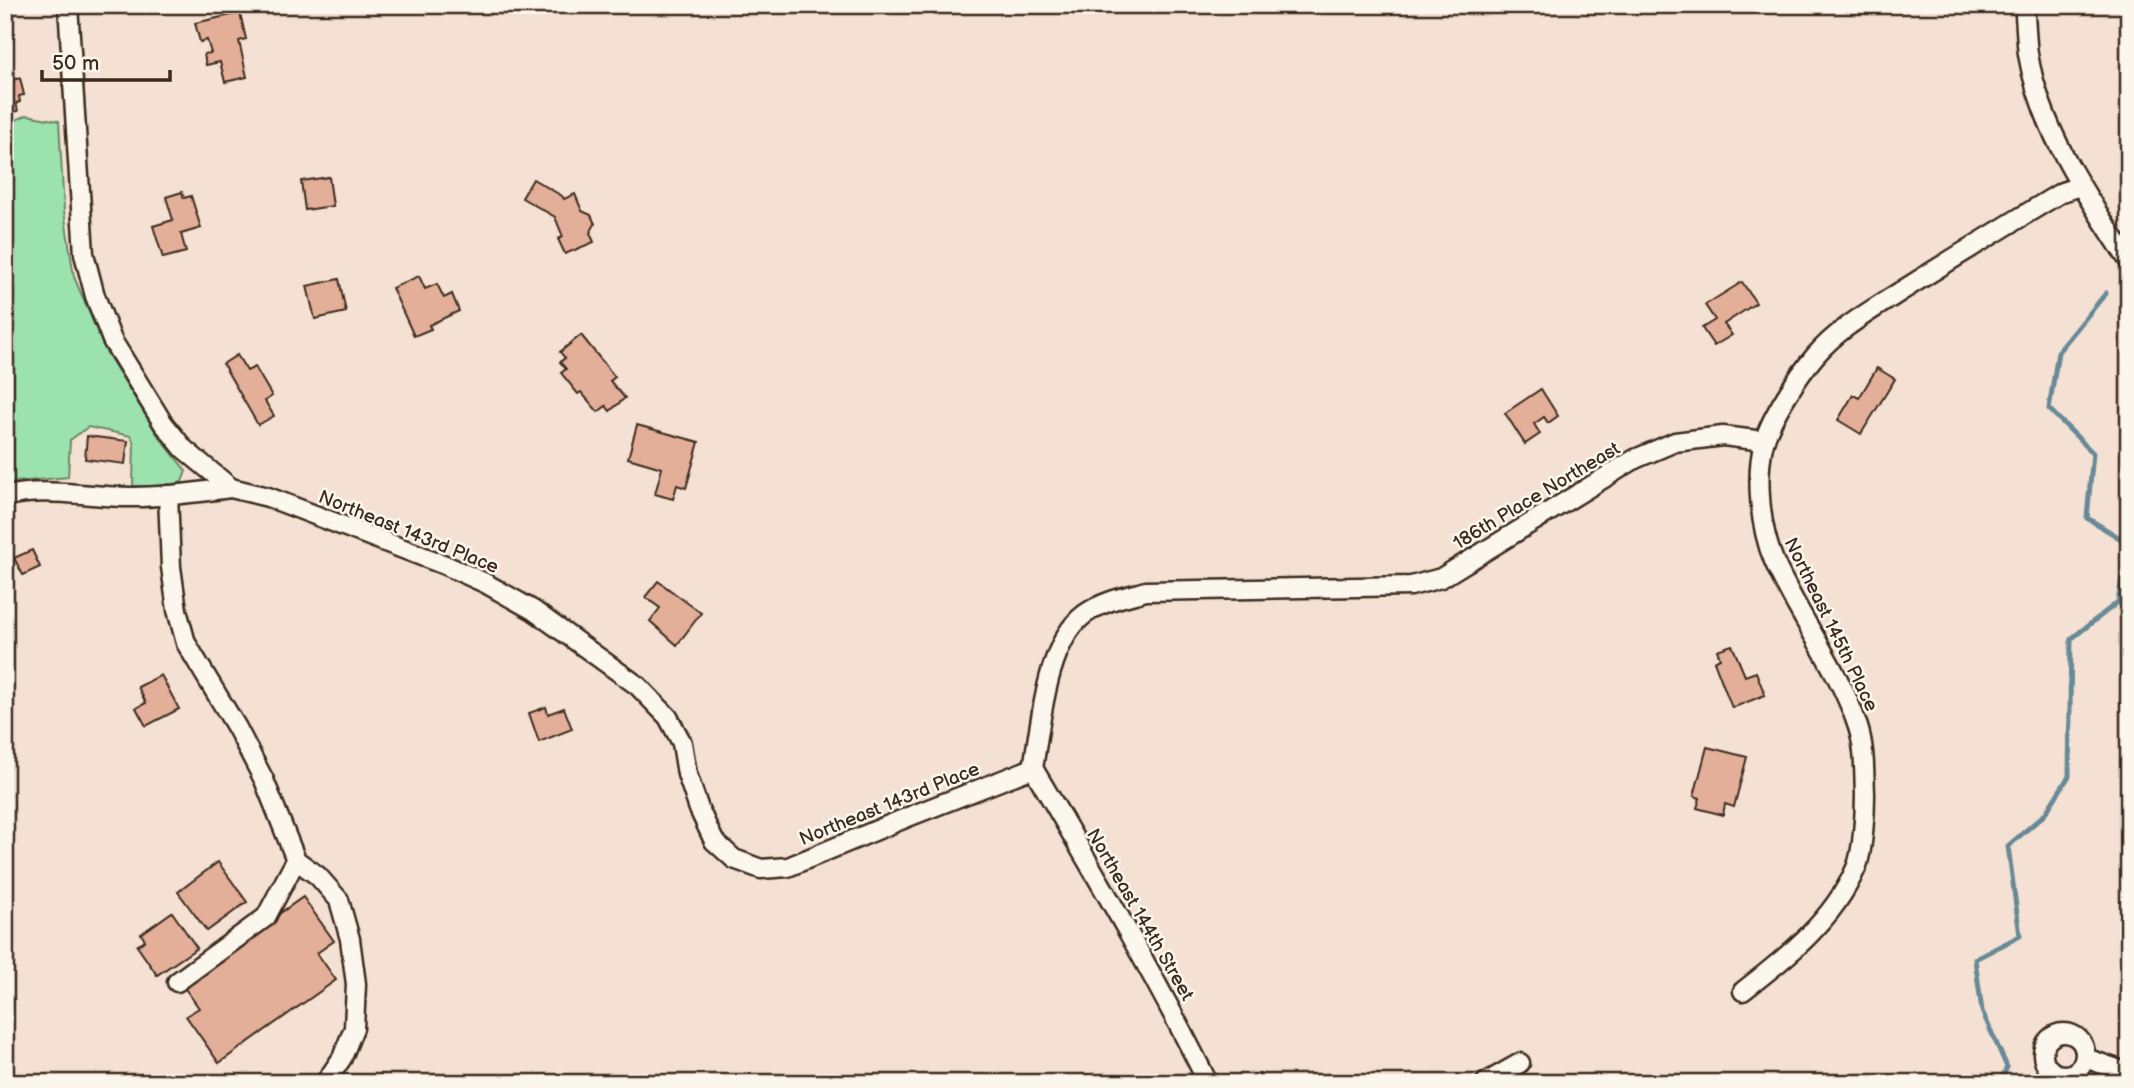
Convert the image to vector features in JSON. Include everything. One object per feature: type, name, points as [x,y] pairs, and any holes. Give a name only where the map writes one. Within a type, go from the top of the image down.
[{"type":"street","name":"Northeast 143rd Place","points":[[68,5],[83,254],[95,296],[112,340],[163,423],[184,449],[231,488],[268,497],[475,579],[533,610],[638,686],[668,717],[682,743],[687,774],[714,841],[734,859],[761,869],[788,867],[1033,768]]},
{"type":"street","points":[[2024,5],[2028,54],[2046,116],[2080,186],[2129,261]]},
{"type":"street","points":[[1764,441],[1791,387],[1817,354],[1850,325],[1938,267],[2062,192],[2080,186]]},
{"type":"street","name":"186th Place Northeast","points":[[1033,768],[1053,666],[1065,637],[1085,614],[1109,601],[1146,592],[1411,586],[1441,578],[1635,459],[1675,442],[1723,436],[1764,441]]},
{"type":"street","name":"Northeast 145th Place","points":[[1743,991],[1796,949],[1833,908],[1857,866],[1865,812],[1864,766],[1859,729],[1848,701],[1774,560],[1763,522],[1759,489],[1764,441]]},
{"type":"street","points":[[5,497],[47,494],[133,497],[231,488]]},
{"type":"street","points":[[168,495],[171,567],[177,610],[186,643],[237,728],[264,780],[296,860],[318,876],[339,900],[350,939],[355,984],[354,1028],[342,1058],[325,1083]]},
{"type":"street","name":"Northeast 144th Street","points":[[1033,768],[1131,937],[1208,1083]]},
{"type":"street","points":[[177,982],[266,917],[296,860]]},
{"type":"street","points":[[2085,1058],[2129,1073]]},
{"type":"street","points":[[1485,1083],[1520,1063]]},
{"type":"green space","points":[[27,115],[59,121],[64,211],[74,277],[105,350],[157,434],[186,471],[182,482],[165,486],[133,486],[134,444],[131,436],[88,427],[70,440],[68,477],[5,483],[5,125]]},
{"type":"building","points":[[240,13],[246,39],[239,41],[247,77],[225,82],[220,62],[206,65],[204,54],[211,53],[207,40],[200,42],[195,23]]},
{"type":"building","points":[[20,78],[24,95],[19,96],[20,102],[16,103],[18,111],[5,114],[5,82]]},
{"type":"building","points":[[329,177],[333,206],[305,210],[301,181]]},
{"type":"building","points":[[533,179],[564,199],[575,194],[582,211],[591,215],[595,224],[590,233],[594,242],[565,254],[558,239],[563,237],[555,217],[522,198]]},
{"type":"building","points":[[182,192],[184,198],[191,196],[201,228],[181,234],[186,252],[163,258],[153,226],[173,220],[166,197]]},
{"type":"building","points":[[419,276],[425,289],[437,284],[444,298],[452,294],[459,311],[429,325],[431,329],[414,336],[392,288]]},
{"type":"building","points":[[339,279],[346,312],[315,319],[307,286]]},
{"type":"building","points":[[1742,282],[1756,303],[1724,324],[1732,335],[1714,346],[1702,328],[1715,320],[1705,305]]},
{"type":"building","points":[[581,335],[615,377],[610,381],[625,398],[610,411],[606,406],[598,412],[581,392],[578,394],[561,373],[566,369],[560,362],[565,358],[560,352]]},
{"type":"building","points":[[237,355],[247,371],[255,367],[272,396],[265,401],[274,416],[258,425],[223,364]]},
{"type":"building","points":[[1877,368],[1895,379],[1861,434],[1838,420],[1853,395],[1859,398]]},
{"type":"building","points":[[1541,389],[1558,416],[1548,423],[1544,417],[1534,424],[1540,434],[1525,444],[1505,413]]},
{"type":"building","points":[[637,425],[699,442],[686,488],[677,485],[673,499],[655,494],[662,468],[628,458]]},
{"type":"building","points":[[87,436],[128,441],[125,464],[85,459]]},
{"type":"building","points":[[32,550],[40,567],[23,575],[14,558]]},
{"type":"building","points":[[658,581],[701,613],[677,645],[650,621],[660,608],[645,597]]},
{"type":"building","points":[[1732,645],[1745,676],[1756,672],[1765,695],[1732,708],[1714,661],[1720,658],[1717,650]]},
{"type":"building","points":[[161,675],[179,709],[146,726],[136,708],[146,703],[138,687]]},
{"type":"building","points":[[546,707],[548,714],[564,708],[572,729],[539,742],[529,713]]},
{"type":"building","points":[[1707,747],[1747,757],[1734,807],[1725,804],[1723,815],[1697,808],[1700,798],[1694,796]]},
{"type":"building","points":[[218,862],[247,902],[207,931],[178,892]]},
{"type":"building","points":[[303,897],[334,941],[317,953],[336,980],[219,1063],[186,1016],[199,1008],[181,983]]},
{"type":"building","points":[[172,912],[197,948],[157,975],[137,946],[145,940],[141,934]]},
{"type":"waterway","points":[[2000,1083],[2007,1067],[1982,1011],[1975,959],[2020,936],[2008,846],[2045,814],[2069,776],[2071,639],[2118,602],[2128,543],[2087,518],[2093,453],[2049,409],[2058,352],[2106,293]]}]
